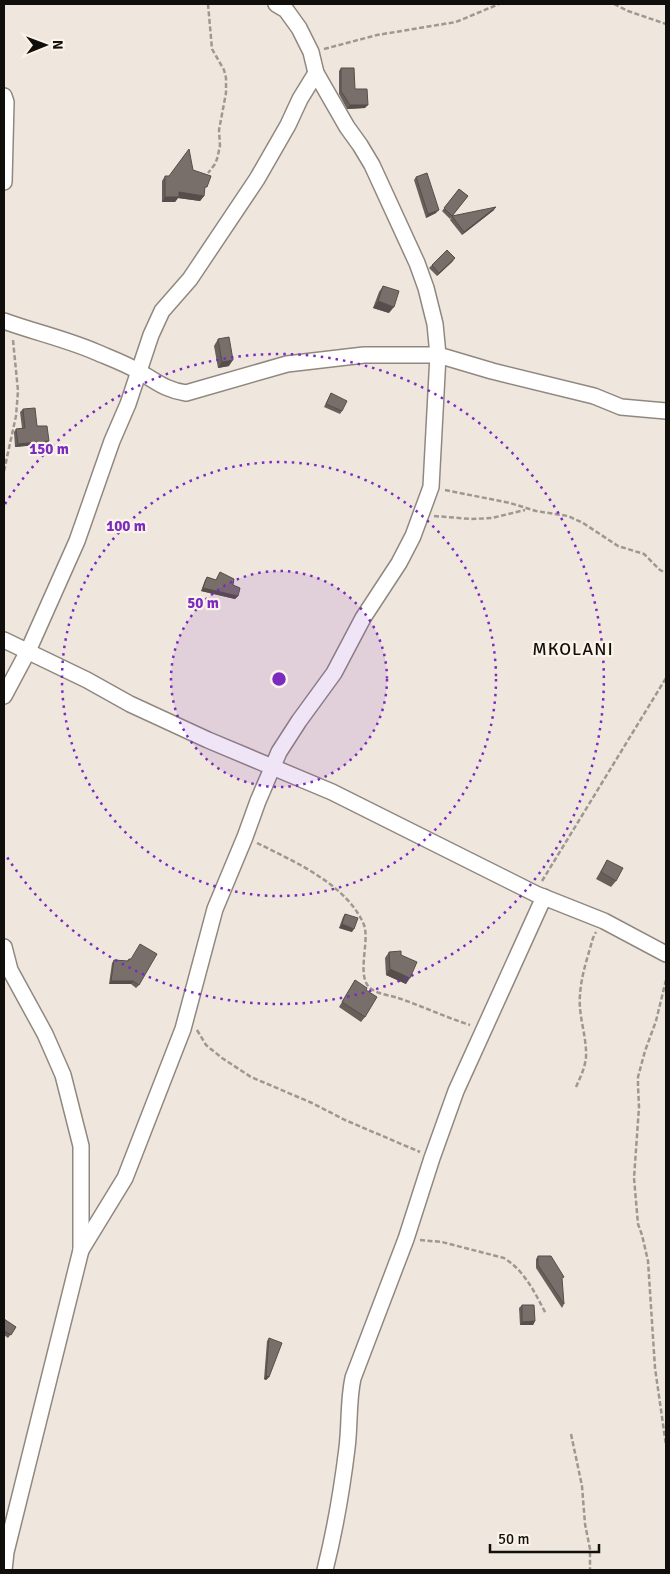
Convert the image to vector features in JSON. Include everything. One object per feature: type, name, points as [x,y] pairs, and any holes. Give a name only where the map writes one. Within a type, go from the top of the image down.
[{"type":"street","points":[[81,1250],[126,1178],[183,1029],[215,909],[258,801],[280,752],[299,720],[334,673],[364,618],[399,563],[413,536],[431,487],[438,355],[435,324],[426,288],[417,263],[372,165],[346,127],[316,73],[311,52],[300,28],[286,10],[276,4]]},
{"type":"street","points":[[4,696],[28,651],[77,541],[151,334],[162,311],[190,279],[257,179],[316,73]]},
{"type":"street","points":[[4,96],[6,102],[4,182]]},
{"type":"street","points":[[7,322],[93,350],[173,391],[186,393],[287,364],[364,355],[438,355],[500,374],[594,396],[621,407],[666,411]]},
{"type":"street","points":[[4,640],[87,680],[130,704],[208,740],[332,792],[540,895],[604,921],[666,954]]},
{"type":"street","points":[[326,1570],[334,1532],[347,1446],[353,1378],[406,1239],[456,1091],[540,895]]},
{"type":"street","points":[[4,947],[10,970],[64,1075],[81,1146],[81,1250],[6,1552],[4,1570]]},
{"type":"path","points":[[208,4],[212,49],[224,70],[226,78],[226,93],[219,130],[220,146],[216,164],[208,173]]},
{"type":"path","points":[[311,52],[377,35],[456,22],[500,4]]},
{"type":"path","points":[[614,4],[666,24]]},
{"type":"path","points":[[4,470],[16,416],[18,391],[7,322]]},
{"type":"path","points":[[431,487],[510,503],[527,509],[568,516],[584,523],[618,546],[644,554],[660,570],[666,573]]},
{"type":"path","points":[[421,516],[471,519],[492,518],[527,509]]},
{"type":"path","points":[[540,895],[582,814],[666,678]]},
{"type":"path","points":[[245,837],[295,862],[330,883],[357,913],[364,926],[364,979],[369,988],[483,1029]]},
{"type":"path","points":[[576,1087],[583,1072],[586,1057],[580,1010],[580,994],[593,938],[604,921]]},
{"type":"path","points":[[666,980],[656,1021],[638,1077],[640,1107],[634,1178],[638,1224],[648,1261],[655,1368],[666,1445]]},
{"type":"path","points":[[187,1014],[206,1045],[251,1077],[432,1158]]},
{"type":"path","points":[[406,1239],[442,1242],[504,1258],[513,1263],[523,1274],[546,1314]]},
{"type":"path","points":[[571,1434],[582,1486],[585,1524],[590,1549],[590,1570]]},
{"type":"building","points":[[341,68],[354,68],[355,89],[367,89],[368,105],[350,105],[341,91]]},
{"type":"building","points":[[189,149],[193,170],[211,176],[207,187],[205,187],[204,196],[179,192],[179,197],[165,197],[165,176],[169,176]]},
{"type":"building","points":[[427,173],[439,210],[428,214],[416,177]]},
{"type":"building","points":[[459,189],[468,196],[452,216],[444,208]]},
{"type":"building","points":[[496,207],[464,232],[452,216]]},
{"type":"building","points":[[447,250],[455,258],[439,273],[432,265]]},
{"type":"building","points":[[383,286],[399,291],[394,307],[378,301]]},
{"type":"building","points":[[229,337],[233,360],[222,362],[218,339]]},
{"type":"building","points":[[331,393],[347,401],[342,411],[326,404]]},
{"type":"building","points":[[35,408],[37,426],[47,426],[49,441],[18,444],[16,429],[25,428],[23,409]]},
{"type":"building","points":[[220,572],[234,579],[233,585],[240,588],[238,596],[203,588],[207,577],[216,580]]},
{"type":"building","points":[[607,860],[623,868],[616,881],[601,872]]},
{"type":"building","points":[[345,914],[358,918],[354,929],[342,924]]},
{"type":"building","points":[[140,944],[157,954],[139,985],[133,981],[111,981],[114,960],[128,961]]},
{"type":"building","points":[[401,951],[401,955],[417,962],[410,978],[390,969],[389,952]]},
{"type":"building","points":[[355,980],[377,997],[365,1017],[342,1002]]},
{"type":"building","points":[[538,1256],[551,1256],[564,1277],[562,1278],[564,1304],[538,1265]]},
{"type":"building","points":[[522,1305],[534,1305],[535,1321],[522,1322]]},
{"type":"building","points":[[4,1319],[16,1327],[11,1335],[4,1331]]},
{"type":"building","points":[[269,1338],[282,1343],[269,1377],[266,1376]]},
{"type":"district","name":"MKOLANI","points":[[573,649]]}]
